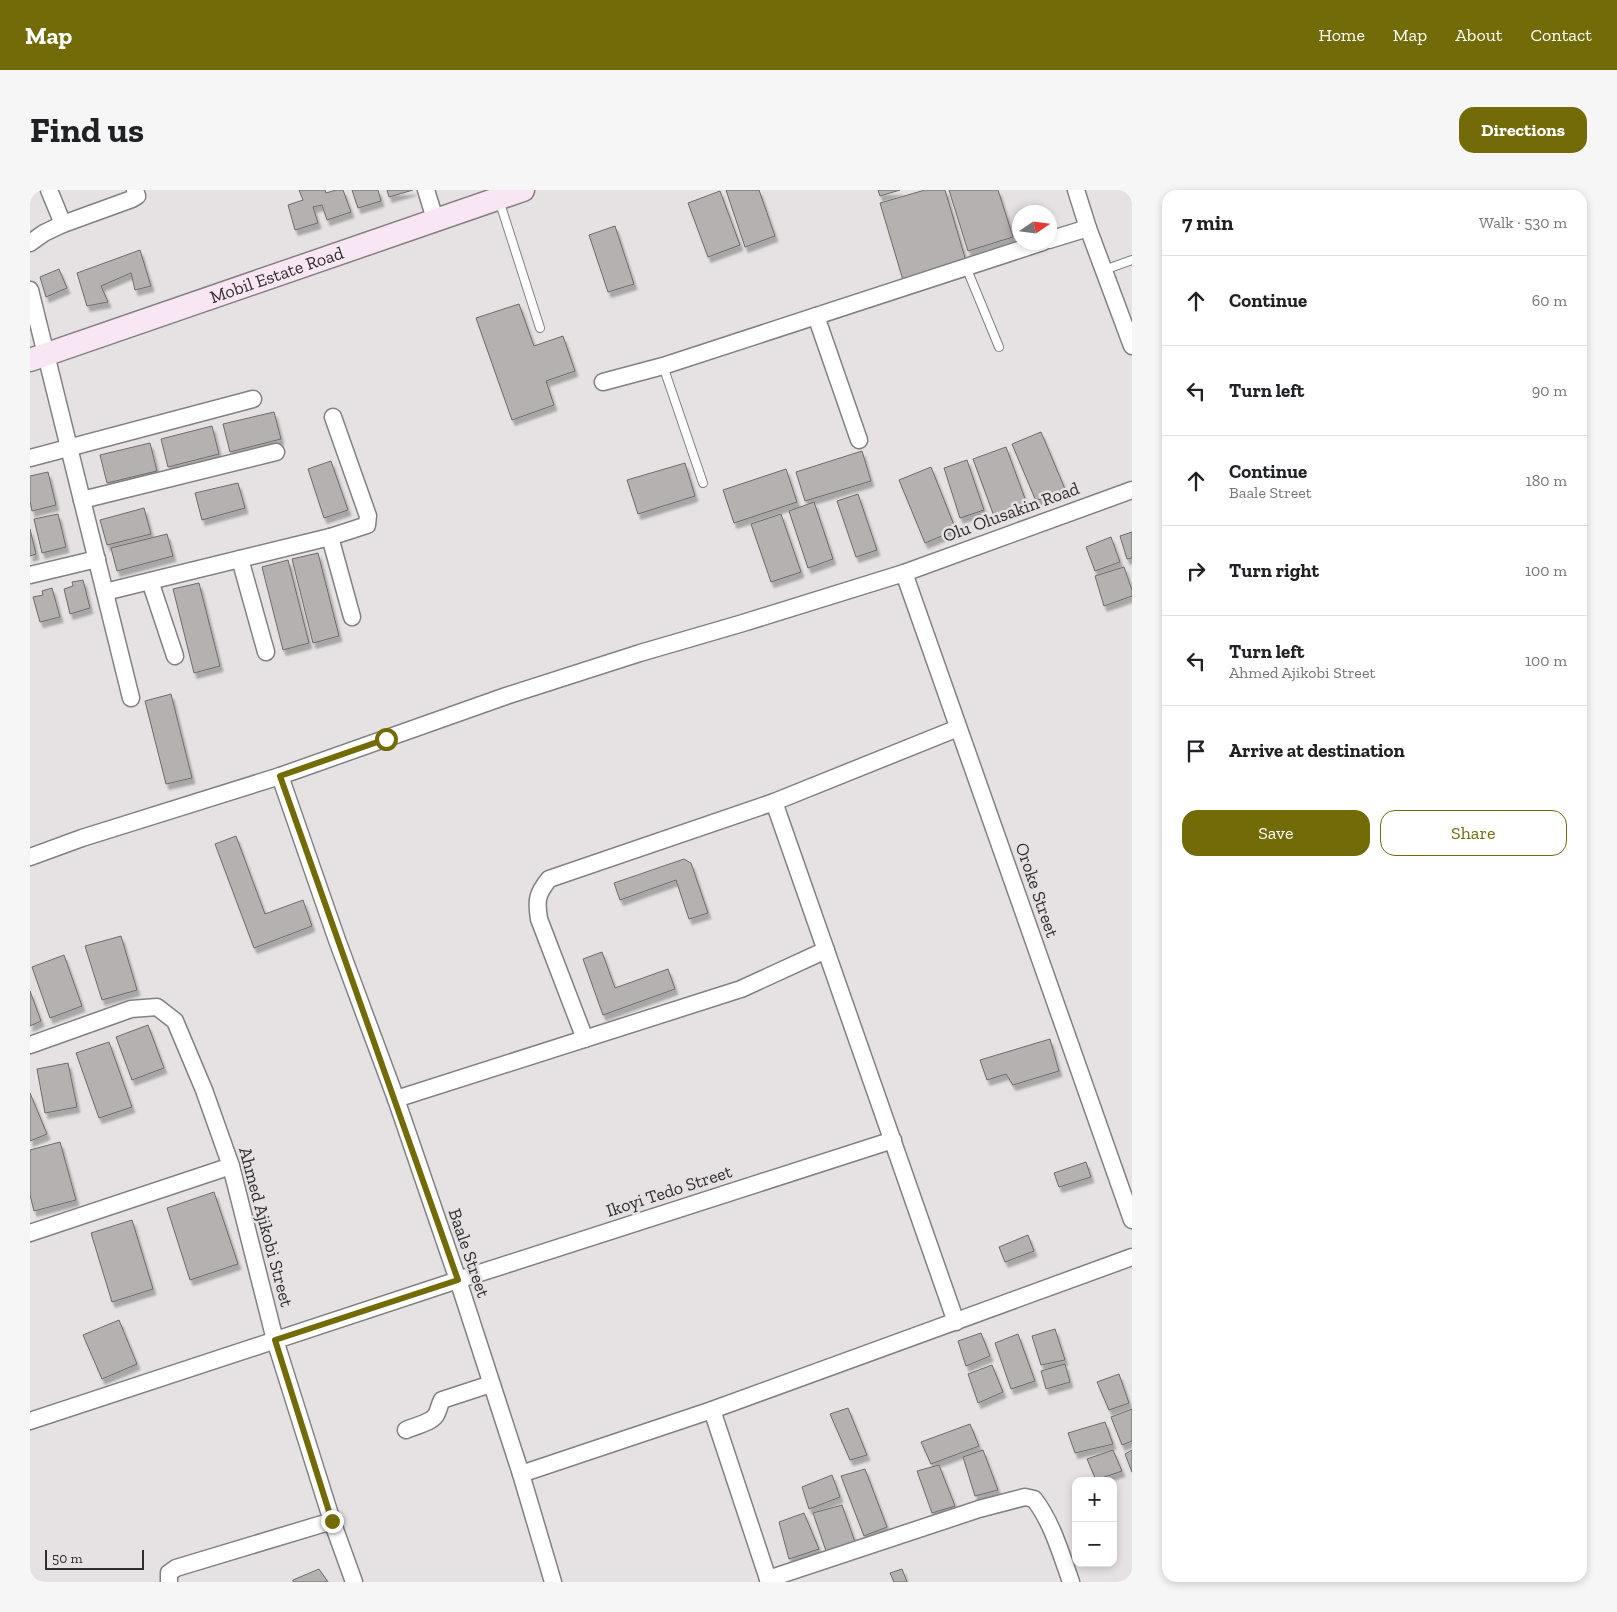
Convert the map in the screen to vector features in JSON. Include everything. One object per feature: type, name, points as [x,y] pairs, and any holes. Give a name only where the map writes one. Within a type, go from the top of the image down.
[{"type":"main road","name":"Mobil Estate Road","points":[[38,358],[523,190]]},
{"type":"street","points":[[49,190],[63,224]]},
{"type":"street","points":[[426,190],[434,220]]},
{"type":"street","points":[[1076,190],[1088,228],[1132,346]]},
{"type":"street","points":[[30,243],[44,233],[63,224],[141,192]]},
{"type":"street","points":[[1057,238],[1088,228]]},
{"type":"street","points":[[603,382],[663,366],[1018,250]]},
{"type":"street","points":[[30,290],[38,358],[69,448],[131,698]]},
{"type":"street","points":[[816,316],[859,440]]},
{"type":"street","points":[[30,458],[253,399]]},
{"type":"street","points":[[105,592],[330,537],[367,525],[368,516],[333,417]]},
{"type":"street","points":[[82,500],[276,452]]},
{"type":"street","name":"Olu Olusakin Road","points":[[30,857],[82,838],[280,776],[506,696],[904,573],[1132,490]]},
{"type":"street","points":[[330,537],[352,618]]},
{"type":"street","points":[[30,575],[97,559]]},
{"type":"street","points":[[240,559],[266,652]]},
{"type":"street","name":"Oroke Street","points":[[904,573],[1132,1220]]},
{"type":"street","points":[[150,581],[175,656]]},
{"type":"street","points":[[585,1039],[539,919],[538,894],[549,879],[774,802],[958,728]]},
{"type":"street","name":"Baale Street","points":[[280,776],[458,1280],[521,1474],[553,1582]]},
{"type":"street","points":[[774,802],[956,1322]]},
{"type":"street","points":[[396,1100],[741,988],[826,950]]},
{"type":"street","name":"Ahmed Ajikobi Street","points":[[30,1045],[131,1009],[156,1007],[175,1021],[204,1090],[231,1166],[275,1340],[332,1521],[354,1582]]},
{"type":"street","name":"Ikoyi Tedo Street","points":[[30,1421],[458,1280],[893,1140]]},
{"type":"street","points":[[30,1232],[231,1166]]},
{"type":"street","points":[[521,1474],[712,1410],[1132,1257]]},
{"type":"street","points":[[406,1430],[433,1419],[438,1413],[439,1404],[442,1400],[491,1384]]},
{"type":"street","points":[[712,1410],[769,1581],[979,1509],[1025,1497],[1034,1499],[1040,1506],[1071,1582]]},
{"type":"street","points":[[169,1582],[169,1573],[176,1568],[332,1521]]},
{"type":"lane","points":[[498,198],[540,328]]},
{"type":"lane","points":[[1104,270],[1132,260]]},
{"type":"lane","points":[[966,267],[999,346]]},
{"type":"lane","points":[[663,366],[703,483]]},
{"type":"building","points":[[299,190],[325,190],[326,193],[343,190],[351,212],[327,220],[322,205],[313,207],[318,223],[295,230],[288,205],[303,200]]},
{"type":"building","points":[[352,190],[378,190],[381,201],[358,208]]},
{"type":"building","points":[[387,190],[413,190],[389,197]]},
{"type":"building","points":[[726,190],[759,190],[775,236],[745,247]]},
{"type":"building","points":[[878,190],[900,190],[880,196]]},
{"type":"building","points":[[925,190],[945,190],[966,261],[903,280],[880,203]]},
{"type":"building","points":[[949,190],[998,190],[1012,237],[968,251]]},
{"type":"building","points":[[720,191],[740,245],[708,257],[688,203]]},
{"type":"building","points":[[615,226],[634,284],[608,292],[589,235]]},
{"type":"building","points":[[140,250],[151,286],[135,290],[131,273],[101,286],[108,302],[87,306],[77,273]]},
{"type":"building","points":[[59,269],[67,288],[46,297],[40,277]]},
{"type":"building","points":[[519,304],[534,346],[563,336],[575,371],[546,381],[554,405],[512,420],[476,318]]},
{"type":"building","points":[[274,412],[281,439],[230,452],[223,424]]},
{"type":"building","points":[[212,426],[219,454],[168,467],[161,439]]},
{"type":"building","points":[[1041,432],[1065,489],[1036,501],[1012,444]]},
{"type":"building","points":[[150,443],[157,471],[107,483],[100,455]]},
{"type":"building","points":[[1006,447],[1027,504],[994,516],[973,459]]},
{"type":"building","points":[[862,451],[871,481],[805,501],[796,472]]},
{"type":"building","points":[[967,460],[984,510],[960,518],[944,468]]},
{"type":"building","points":[[331,461],[348,510],[324,518],[308,469]]},
{"type":"building","points":[[685,463],[695,496],[638,514],[627,480]]},
{"type":"building","points":[[931,467],[956,530],[925,543],[899,480]]},
{"type":"building","points":[[786,469],[797,502],[734,523],[723,490]]},
{"type":"building","points":[[48,472],[56,505],[32,511],[30,476]]},
{"type":"building","points":[[238,483],[245,508],[202,520],[195,493]]},
{"type":"building","points":[[858,494],[877,550],[856,557],[837,501]]},
{"type":"building","points":[[814,502],[833,559],[808,568],[789,511]]},
{"type":"building","points":[[144,508],[151,534],[107,545],[100,520]]},
{"type":"building","points":[[58,514],[66,547],[42,553],[34,519]]},
{"type":"building","points":[[781,514],[801,572],[771,582],[751,524]]},
{"type":"building","points":[[30,529],[36,554],[30,556]]},
{"type":"building","points":[[1132,532],[1132,558],[1127,559],[1120,536]]},
{"type":"building","points":[[167,534],[173,556],[117,571],[111,548]]},
{"type":"building","points":[[1111,537],[1120,562],[1095,571],[1086,547]]},
{"type":"building","points":[[318,553],[339,636],[313,643],[292,559]]},
{"type":"building","points":[[288,560],[309,643],[283,650],[262,567]]},
{"type":"building","points":[[1124,567],[1132,590],[1132,596],[1104,606],[1095,576]]},
{"type":"building","points":[[83,580],[90,608],[70,614],[64,589],[73,586],[72,582]]},
{"type":"building","points":[[199,583],[220,666],[194,673],[173,589]]},
{"type":"building","points":[[52,588],[60,617],[40,622],[33,597],[43,595],[42,591]]},
{"type":"building","points":[[171,694],[192,778],[166,784],[145,701]]},
{"type":"building","points":[[236,836],[265,914],[303,900],[312,926],[254,948],[215,844]]},
{"type":"building","points":[[684,859],[691,863],[708,913],[689,919],[676,880],[620,900],[614,883]]},
{"type":"building","points":[[121,936],[137,990],[102,1000],[85,946]]},
{"type":"building","points":[[602,952],[615,988],[668,969],[675,989],[603,1015],[583,959]]},
{"type":"building","points":[[64,955],[82,1006],[50,1018],[32,967]]},
{"type":"building","points":[[30,991],[41,1021],[30,1026]]},
{"type":"building","points":[[148,1025],[164,1068],[132,1080],[116,1037]]},
{"type":"building","points":[[1050,1039],[1059,1071],[1013,1085],[1006,1074],[987,1080],[980,1060]]},
{"type":"building","points":[[109,1042],[132,1107],[99,1118],[76,1053]]},
{"type":"building","points":[[68,1063],[77,1107],[45,1113],[37,1069]]},
{"type":"building","points":[[30,1093],[47,1134],[30,1141]]},
{"type":"building","points":[[60,1142],[76,1200],[34,1211],[30,1195],[30,1150]]},
{"type":"building","points":[[1086,1162],[1091,1177],[1059,1187],[1054,1173]]},
{"type":"building","points":[[214,1192],[238,1264],[190,1280],[167,1208]]},
{"type":"building","points":[[132,1220],[153,1289],[112,1302],[91,1233]]},
{"type":"building","points":[[1028,1235],[1034,1251],[1005,1262],[999,1247]]},
{"type":"building","points":[[119,1320],[137,1364],[102,1379],[83,1335]]},
{"type":"building","points":[[1055,1329],[1065,1360],[1041,1365],[1032,1336]]},
{"type":"building","points":[[981,1333],[990,1356],[966,1366],[958,1341]]},
{"type":"building","points":[[1018,1334],[1035,1381],[1011,1389],[995,1343]]},
{"type":"building","points":[[1065,1364],[1070,1382],[1046,1389],[1041,1371]]},
{"type":"building","points":[[992,1365],[1003,1392],[978,1403],[968,1374]]},
{"type":"building","points":[[1119,1374],[1129,1403],[1109,1410],[1097,1382]]},
{"type":"building","points":[[848,1408],[867,1455],[850,1460],[830,1414]]},
{"type":"building","points":[[1132,1409],[1132,1441],[1122,1445],[1111,1417]]},
{"type":"building","points":[[1105,1422],[1113,1444],[1075,1453],[1068,1433]]},
{"type":"building","points":[[970,1424],[979,1446],[931,1464],[921,1442]]},
{"type":"building","points":[[983,1450],[998,1490],[975,1496],[963,1457]]},
{"type":"building","points":[[1113,1450],[1122,1471],[1105,1477],[1095,1477],[1087,1459]]},
{"type":"building","points":[[1132,1450],[1132,1472],[1125,1454]]},
{"type":"building","points":[[939,1465],[955,1506],[932,1513],[917,1471]]},
{"type":"building","points":[[865,1469],[887,1527],[864,1536],[841,1476]]},
{"type":"building","points":[[832,1475],[840,1497],[809,1509],[802,1487]]},
{"type":"building","points":[[842,1505],[855,1542],[826,1551],[813,1513]]},
{"type":"building","points":[[804,1513],[819,1549],[789,1559],[779,1522]]},
{"type":"building","points":[[319,1569],[328,1582],[293,1582],[293,1580]]},
{"type":"building","points":[[902,1569],[907,1582],[894,1582],[890,1573]]},
{"type":"route","points":[[332,1521],[275,1340],[458,1280],[280,776],[386,739]]}]
